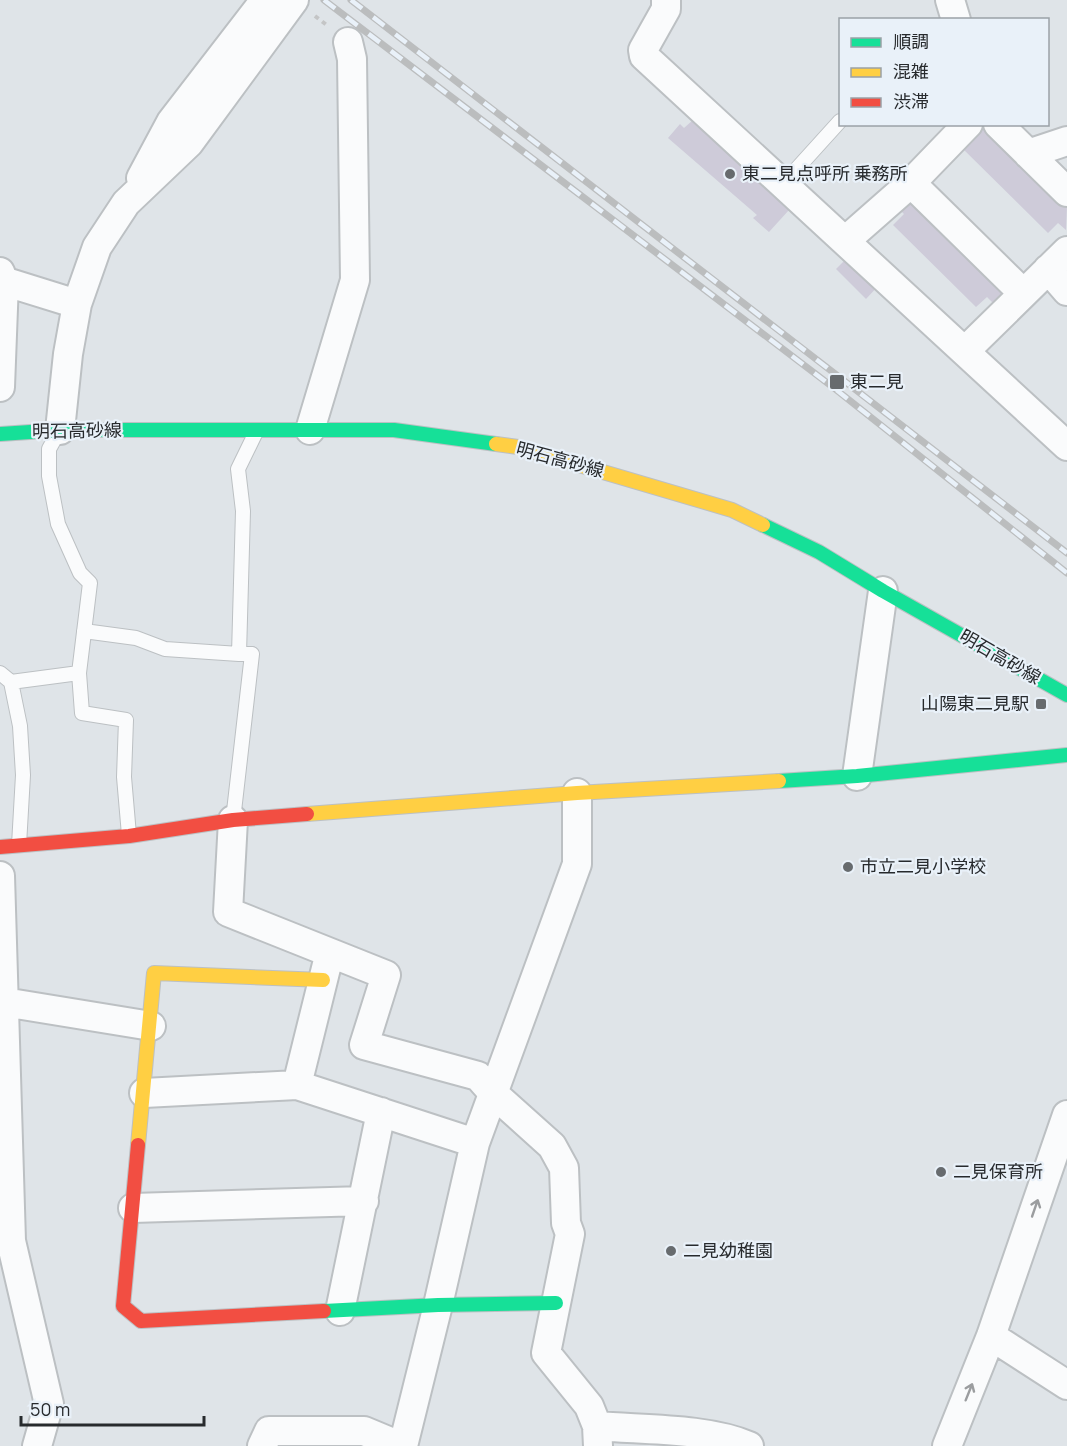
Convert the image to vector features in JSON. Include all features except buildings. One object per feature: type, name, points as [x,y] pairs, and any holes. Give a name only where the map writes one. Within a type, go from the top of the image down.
[{"type":"street","points":[[60,430],[68,354],[77,304],[97,247],[126,203],[171,122],[265,0]]},
{"type":"street","points":[[666,0],[666,9],[643,50],[644,56],[1067,446]]},
{"type":"street","points":[[950,0],[955,18]]},
{"type":"street","points":[[126,203],[189,143],[304,7]]},
{"type":"street","points":[[310,430],[355,280],[352,59],[348,42]]},
{"type":"street","points":[[845,241],[911,183],[967,126]]},
{"type":"street","points":[[1000,126],[1067,192]]},
{"type":"street","points":[[1028,154],[1067,141]]},
{"type":"street","points":[[911,183],[1023,293]]},
{"type":"street","points":[[964,351],[1057,260],[1067,291]]},
{"type":"street","points":[[0,387],[1,278],[77,304]]},
{"type":"street","name":"明石高砂線","points":[[0,434],[60,430],[394,430],[518,447],[732,510],[819,552],[883,591],[1067,695]]},
{"type":"street","points":[[857,776],[883,591]]},
{"type":"street","points":[[0,847],[129,837],[233,820],[577,793],[857,776],[1067,755]]},
{"type":"street","points":[[262,1446],[269,1431],[364,1431],[401,1446],[438,1305],[475,1143],[577,864],[577,793]]},
{"type":"street","points":[[233,820],[228,912],[386,975],[364,1045],[478,1076],[493,1093],[552,1146],[564,1168],[566,1223],[570,1234],[546,1353],[589,1406],[597,1436],[692,1433],[732,1439],[749,1446]]},
{"type":"street","points":[[0,876],[11,1241],[49,1404],[37,1446]]},
{"type":"street","points":[[297,1085],[330,952]]},
{"type":"street","points":[[323,980],[154,973],[151,1026],[123,1306],[141,1322],[438,1305],[556,1303]]},
{"type":"street","points":[[4,1002],[151,1026]]},
{"type":"street","points":[[144,1093],[297,1085],[475,1143]]},
{"type":"street","points":[[340,1311],[381,1112]]},
{"type":"street","points":[[947,1446],[991,1336],[1067,1114]]},
{"type":"street","points":[[133,1208],[364,1201]]},
{"type":"street","points":[[991,1336],[1067,1384]]},
{"type":"lane","points":[[783,184],[839,122]]},
{"type":"lane","points":[[60,430],[49,449],[49,476],[58,524],[80,573],[90,583],[79,673],[82,713],[126,720],[124,777],[129,837]]},
{"type":"lane","points":[[239,654],[243,511],[238,469],[258,430]]},
{"type":"lane","points":[[84,631],[136,638],[165,648],[252,654],[233,820]]},
{"type":"lane","points":[[19,845],[22,766],[20,726],[6,677],[79,673]]},
{"type":"path","points":[[304,7],[348,42]]},
{"type":"railway","points":[[324,0],[834,388],[1067,573]]},
{"type":"railway","points":[[351,0],[1067,553]]},
{"type":"traffic: fast","points":[[0,434],[60,430],[394,430],[496,444]]},
{"type":"traffic: fast","points":[[763,525],[819,552],[883,591],[1067,695]]},
{"type":"traffic: fast","points":[[779,781],[857,776],[1067,755]]},
{"type":"traffic: fast","points":[[324,1311],[438,1305],[556,1303]]},
{"type":"traffic: slow","points":[[496,444],[518,447],[732,510],[763,525]]},
{"type":"traffic: slow","points":[[307,814],[577,793],[779,781]]},
{"type":"traffic: slow","points":[[138,1145],[154,973],[323,980]]},
{"type":"traffic: jam","points":[[0,847],[129,836],[233,820],[307,814]]},
{"type":"traffic: jam","points":[[138,1145],[123,1306],[141,1321],[324,1311]]},
{"type":"place","name":"東二見点呼所 乗務所","points":[[730,174]]},
{"type":"place","name":"東二見","points":[[837,382]]},
{"type":"place","name":"山陽東二見駅","points":[[1041,704]]},
{"type":"place","name":"市立二見小学校","points":[[848,867]]},
{"type":"place","name":"二見保育所","points":[[941,1172]]},
{"type":"place","name":"二見幼稚園","points":[[671,1251]]}]
